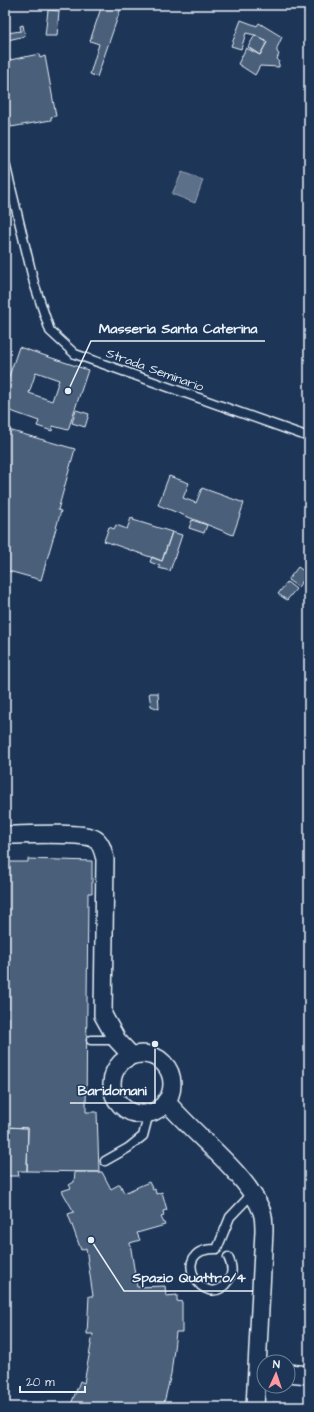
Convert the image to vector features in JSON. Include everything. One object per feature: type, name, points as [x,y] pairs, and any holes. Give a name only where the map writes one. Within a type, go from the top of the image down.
[{"type":"street","points":[[5,835],[80,836],[94,838],[101,846],[105,859],[103,1015],[117,1040],[131,1055]]},
{"type":"street","points":[[140,1053],[150,1054],[166,1065],[170,1074],[172,1084],[166,1101],[158,1109],[149,1113],[139,1114],[129,1111],[120,1105],[114,1097],[112,1087],[112,1077],[116,1067],[131,1055],[140,1053]]},
{"type":"street","points":[[166,1101],[182,1121],[238,1175],[252,1194],[262,1213],[264,1231],[260,1354]]},
{"type":"street","points":[[296,1374],[309,1375]]},
{"type":"street","points":[[255,1407],[257,1394]]},
{"type":"lane","name":"Strada Seminario","points":[[5,163],[34,283],[50,331],[75,354],[309,437]]},
{"type":"lane","points":[[91,1040],[117,1040]]},
{"type":"lane","points":[[105,1161],[128,1148],[143,1136],[149,1113]]},
{"type":"lane","points":[[228,1257],[232,1270],[227,1283],[222,1287],[215,1289],[202,1287],[193,1277],[192,1271],[194,1259],[204,1251],[217,1249],[230,1217],[252,1194]]},
{"type":"shaded area","points":[[182,172],[203,180],[195,203],[172,194]]},
{"type":"shaded area","points":[[272,1402],[309,1405],[309,1407],[271,1407]]},
{"type":"building","points":[[102,5],[122,5],[97,77],[90,74],[99,44],[90,41]]},
{"type":"building","points":[[48,10],[59,11],[57,36],[45,36]]},
{"type":"building","points":[[241,20],[257,26],[259,23],[282,37],[277,48],[277,52],[279,54],[277,59],[279,61],[279,67],[260,66],[255,75],[238,64],[246,48],[260,55],[267,42],[255,35],[246,33],[241,49],[231,46]]},
{"type":"building","points":[[23,25],[25,36],[8,40],[7,33],[21,31],[20,26]]},
{"type":"building","points":[[255,35],[267,42],[260,55],[248,47]]},
{"type":"building","points":[[39,54],[40,58],[45,56],[56,116],[51,117],[51,120],[11,127],[5,96],[5,61]]},
{"type":"building","points":[[19,347],[88,370],[68,430],[53,426],[52,431],[37,426],[39,421],[5,409],[5,388]],"holes":[[[36,372],[59,380],[52,401],[29,393]]]},
{"type":"building","points":[[76,410],[89,414],[85,427],[72,423]]},
{"type":"building","points":[[5,429],[75,449],[58,510],[61,511],[41,580],[5,570]]},
{"type":"building","points":[[169,476],[189,483],[183,498],[196,503],[202,488],[244,503],[233,535],[158,505]]},
{"type":"building","points":[[131,518],[134,519],[133,520],[172,532],[162,561],[104,541],[109,527],[114,529],[116,525],[127,529]]},
{"type":"building","points":[[192,520],[207,525],[204,533],[189,528]]},
{"type":"building","points":[[172,532],[182,535],[170,571],[159,568],[160,566],[150,562],[152,557],[162,561]]},
{"type":"building","points":[[298,567],[308,574],[298,587],[288,580]]},
{"type":"building","points":[[287,582],[296,589],[287,600],[278,594]]},
{"type":"building","points":[[149,693],[158,693],[159,709],[151,706]]},
{"type":"building","points":[[28,859],[92,861],[92,893],[88,893],[86,1112],[97,1112],[99,1172],[27,1171],[28,1128],[5,1127],[5,1032],[8,1032],[8,968],[5,968],[5,862],[28,862]]},
{"type":"building","points":[[5,1127],[28,1128],[27,1171],[18,1171],[19,1176],[5,1176]]},
{"type":"building","points":[[75,1172],[102,1172],[111,1189],[120,1184],[124,1193],[149,1182],[153,1190],[155,1189],[156,1194],[162,1192],[167,1210],[163,1211],[164,1216],[161,1217],[165,1225],[137,1233],[140,1240],[130,1243],[137,1287],[165,1286],[166,1296],[177,1295],[177,1301],[182,1302],[182,1332],[176,1332],[171,1374],[163,1407],[70,1407],[80,1381],[84,1383],[93,1334],[87,1334],[89,1296],[93,1296],[86,1248],[81,1250],[68,1214],[74,1212],[62,1191],[71,1188],[69,1185],[74,1182]]},
{"type":"place","name":"Masseria Santa Caterina","points":[[68,391]]},
{"type":"place","name":"Baridomani","points":[[155,1044]]},
{"type":"place","name":"Spazio Quattro/4","points":[[91,1240]]}]
